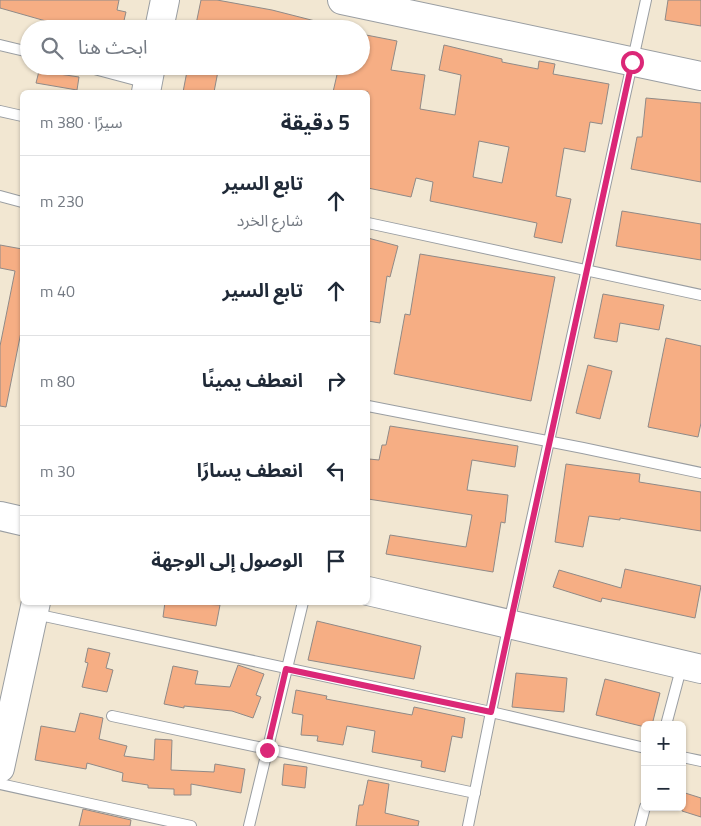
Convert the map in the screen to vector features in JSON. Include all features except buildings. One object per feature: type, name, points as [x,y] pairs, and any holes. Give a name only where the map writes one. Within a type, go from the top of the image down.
[{"type":"street","points":[[161,20],[165,0]]},
{"type":"street","points":[[342,0],[701,76]]},
{"type":"street","points":[[0,516],[20,521]]},
{"type":"street","points":[[370,591],[692,666]]},
{"type":"street","points":[[0,768],[35,608]]},
{"type":"lane","points":[[468,826],[509,624],[646,0]]},
{"type":"lane","points":[[0,44],[20,50]]},
{"type":"lane","points":[[122,75],[148,81]]},
{"type":"lane","points":[[0,111],[20,116]]},
{"type":"lane","points":[[0,196],[20,201]]},
{"type":"lane","points":[[370,223],[701,295]]},
{"type":"lane","points":[[370,406],[701,474]]},
{"type":"lane","points":[[249,826],[301,605]]},
{"type":"lane","points":[[35,608],[286,669],[491,712],[641,747]]},
{"type":"lane","points":[[668,721],[692,666]]},
{"type":"lane","points":[[112,716],[475,793]]},
{"type":"lane","points":[[686,758],[701,761]]},
{"type":"lane","points":[[0,784],[191,826]]},
{"type":"lane","points":[[642,826],[644,811]]},
{"type":"shaded area","points":[[0,0],[701,0],[701,826],[0,826]]},
{"type":"route","points":[[267,750],[286,669],[491,712],[632,62]]}]
